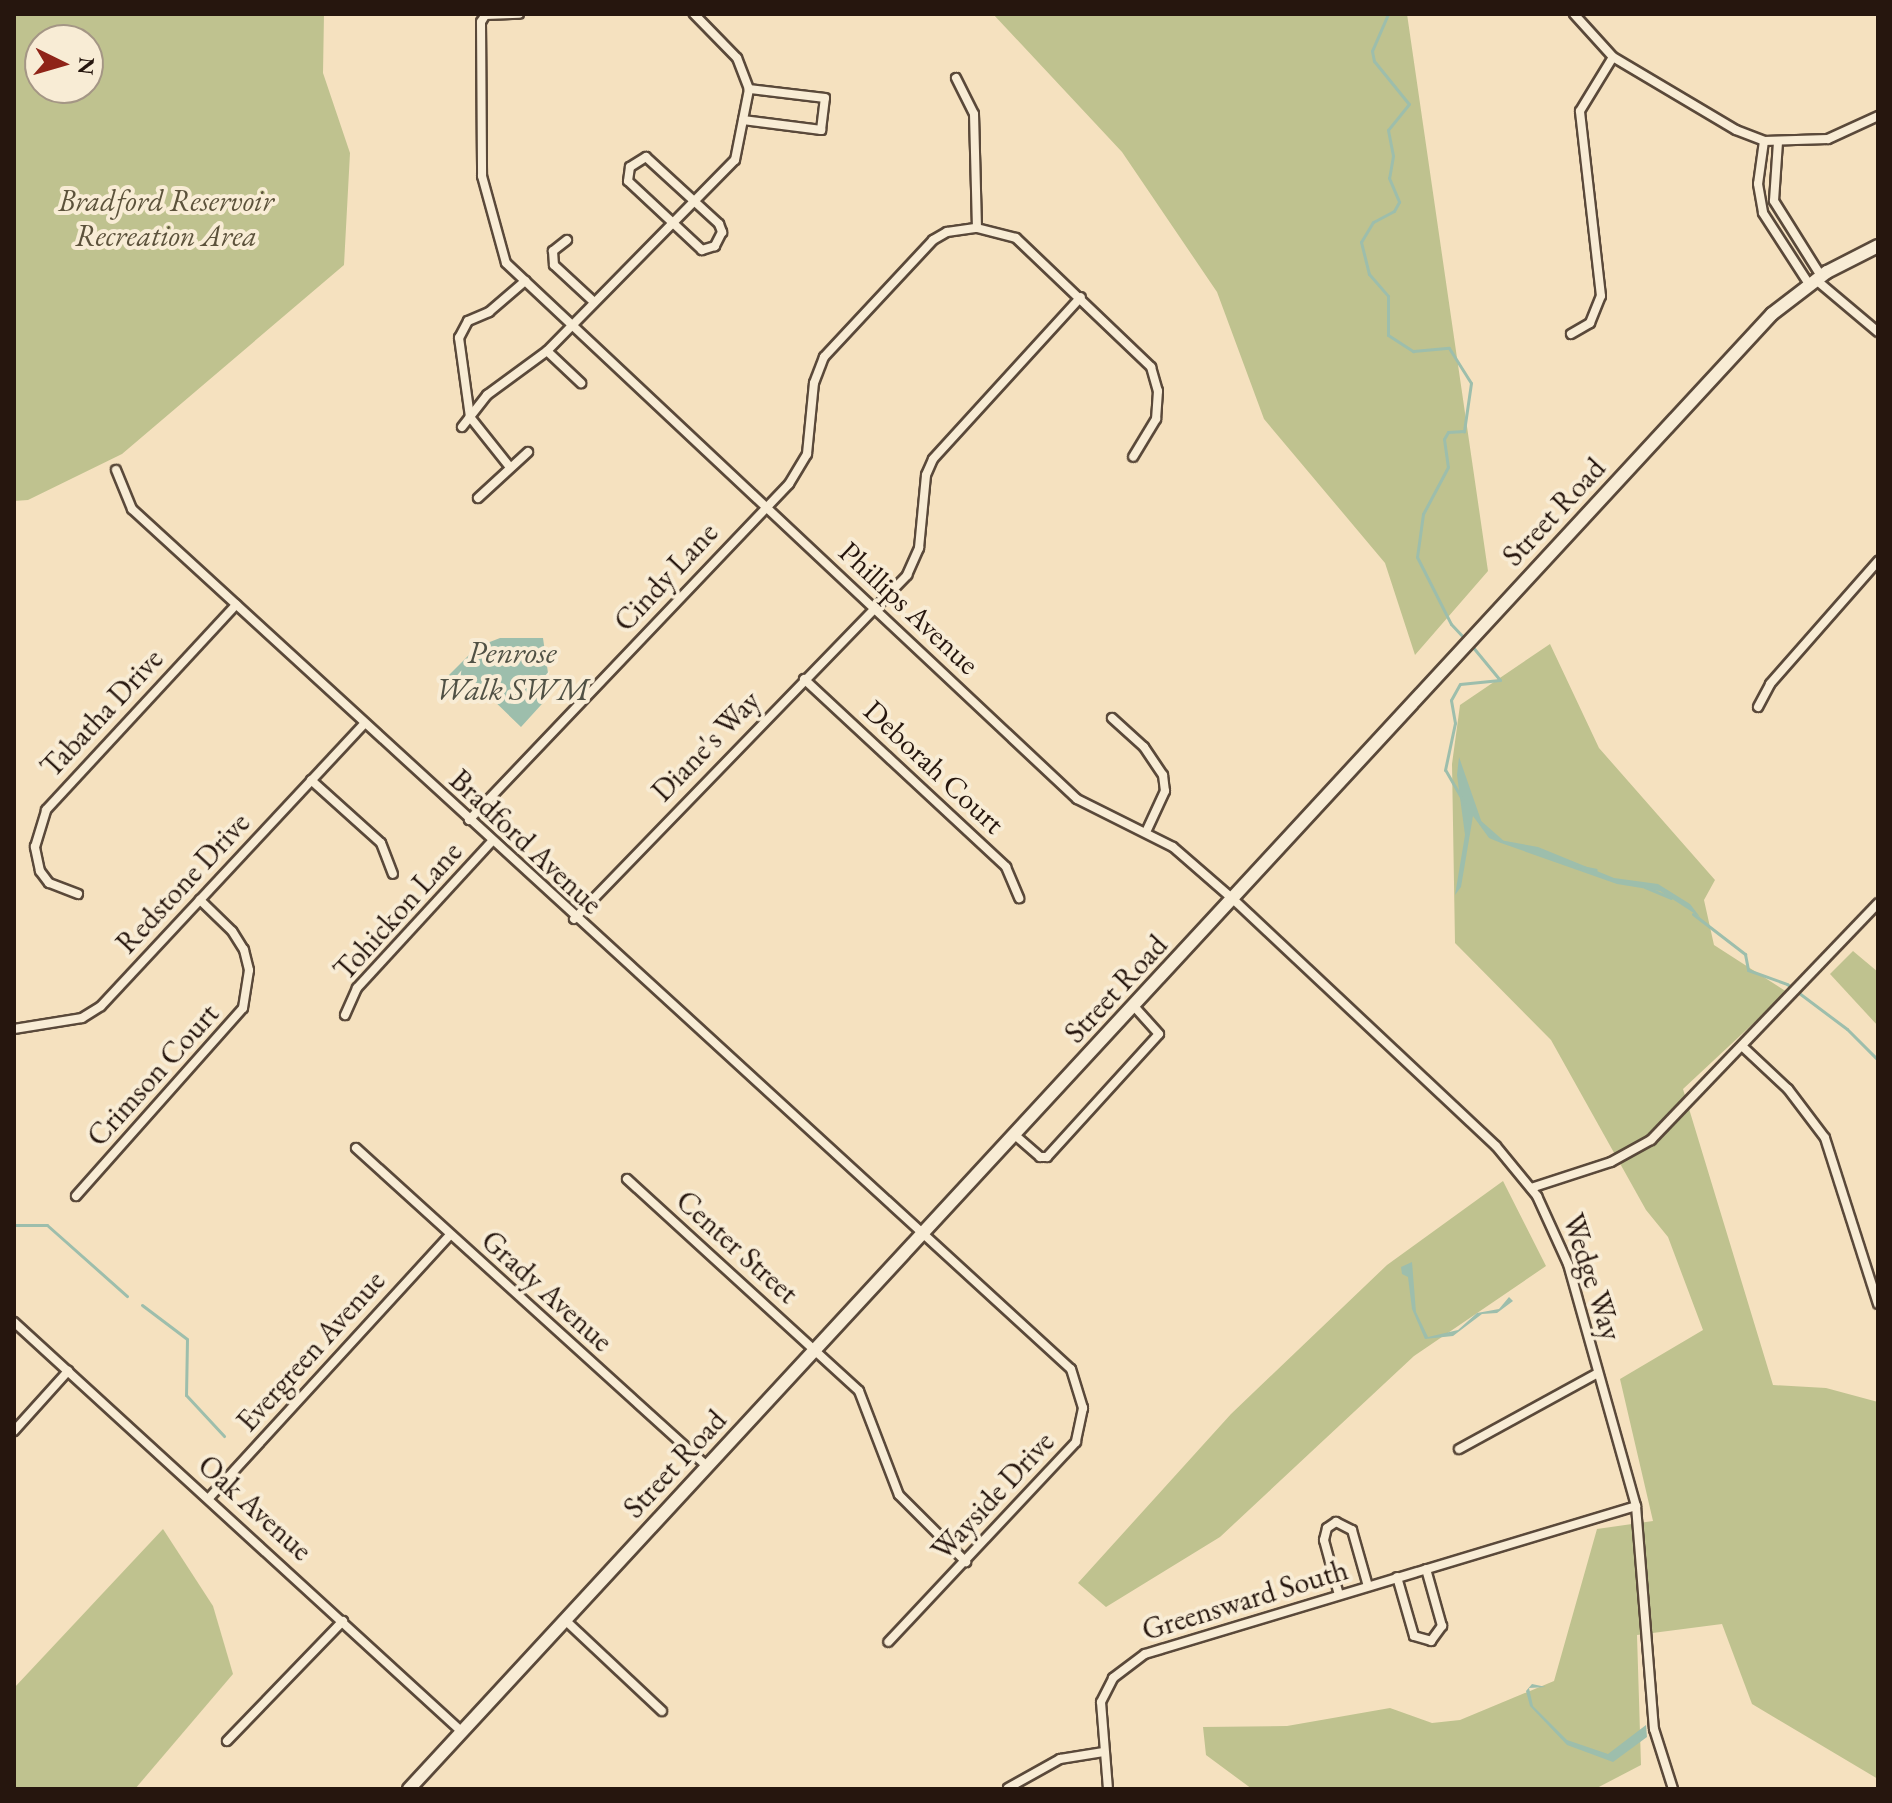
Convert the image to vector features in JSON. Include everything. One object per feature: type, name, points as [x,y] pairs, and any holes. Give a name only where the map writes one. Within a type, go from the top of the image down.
[{"type":"main road","name":"Street Road","points":[[409,1789],[1016,1136],[1772,314],[1815,280],[1878,246]]},
{"type":"street","points":[[486,14],[519,14]]},
{"type":"street","name":"Phillips Avenue","points":[[486,14],[481,22],[482,176],[506,263],[1077,799],[1147,830],[1234,900]]},
{"type":"street","points":[[462,427],[487,395],[547,351],[735,160],[749,89],[737,58],[694,14]]},
{"type":"street","points":[[1574,14],[1613,57],[1736,130],[1764,141],[1828,139],[1878,116]]},
{"type":"street","points":[[1571,334],[1590,323],[1601,296],[1580,111],[1613,57]]},
{"type":"street","points":[[956,78],[974,114],[977,228],[1016,238],[1127,340],[1156,380],[1156,419],[1133,457]]},
{"type":"street","points":[[743,120],[821,130],[825,98],[749,89]]},
{"type":"street","points":[[1764,141],[1758,184],[1763,213],[1815,280],[1878,332]]},
{"type":"street","points":[[1778,142],[1774,201],[1815,280]]},
{"type":"street","points":[[646,157],[694,201],[719,224],[722,232],[715,246],[702,250],[672,223],[628,181],[630,167],[646,157]]},
{"type":"street","name":"Cindy Lane","points":[[469,820],[789,484],[807,454],[814,383],[824,357],[933,240],[977,228]]},
{"type":"street","points":[[567,240],[553,251],[554,265],[593,301]]},
{"type":"street","points":[[509,466],[470,417],[462,330],[525,281]]},
{"type":"street","name":"Diane's Way","points":[[574,919],[916,561],[926,475],[933,459],[1081,297]]},
{"type":"street","points":[[547,351],[581,383]]},
{"type":"street","points":[[478,498],[509,466],[528,452]]},
{"type":"street","name":"Bradford Avenue","points":[[116,470],[132,509],[363,725],[922,1236]]},
{"type":"street","points":[[1758,707],[1770,684],[1878,561]]},
{"type":"street","name":"Tabatha Drive","points":[[78,894],[49,883],[40,871],[35,847],[46,810],[236,605]]},
{"type":"street","name":"Deborah Court","points":[[804,679],[1006,867],[1019,898]]},
{"type":"street","points":[[1112,718],[1144,747],[1163,775],[1165,791],[1147,830]]},
{"type":"street","name":"Redstone Drive","points":[[14,1029],[89,1015],[363,725]]},
{"type":"street","points":[[311,780],[381,843],[393,874]]},
{"type":"street","name":"Tohickon Lane","points":[[345,1015],[357,988],[492,841]]},
{"type":"street","name":"Crimson Court","points":[[76,1196],[243,1008],[249,970],[244,950],[232,931],[200,900]]},
{"type":"street","name":"Wedge Way","points":[[1234,900],[1496,1146],[1531,1188],[1568,1264],[1636,1506],[1654,1729],[1673,1789]]},
{"type":"street","points":[[1531,1188],[1641,1148],[1878,903]]},
{"type":"street","points":[[1016,1136],[1047,1157],[1159,1034],[1135,1007]]},
{"type":"street","points":[[1742,1046],[1788,1089],[1825,1138],[1878,1304]]},
{"type":"street","name":"Grady Avenue","points":[[356,1148],[449,1236],[708,1467]]},
{"type":"street","name":"Center Street","points":[[627,1179],[864,1399],[907,1506],[966,1562]]},
{"type":"street","name":"Evergreen Avenue","points":[[209,1498],[449,1236]]},
{"type":"street","name":"Wayside Drive","points":[[888,1642],[1076,1442],[1081,1395],[1063,1360],[922,1236]]},
{"type":"street","name":"Oak Avenue","points":[[14,1322],[462,1732]]},
{"type":"street","points":[[14,1431],[68,1371]]},
{"type":"street","points":[[1459,1449],[1598,1373]]},
{"type":"street","points":[[1426,1569],[1442,1626],[1431,1641],[1414,1636],[1397,1577],[1636,1506]]},
{"type":"street","points":[[1339,1595],[1324,1540],[1327,1528],[1336,1522],[1352,1530],[1368,1586]]},
{"type":"street","name":"Greensward South","points":[[1108,1789],[1101,1702],[1113,1678],[1133,1661],[1397,1577]]},
{"type":"street","points":[[565,1620],[662,1711]]},
{"type":"street","points":[[227,1741],[343,1621]]},
{"type":"street","points":[[1008,1788],[1060,1759],[1103,1752]]},
{"type":"green space","name":"Bradford Reservoir Recreation Area","points":[[14,14],[324,14],[323,73],[350,153],[344,265],[122,454],[28,500],[14,501]]},
{"type":"green space","points":[[993,14],[1407,14],[1488,571],[1415,655],[1385,563],[1264,419],[1217,292],[1122,152]]},
{"type":"green space","points":[[1550,644],[1599,748],[1715,880],[1704,900],[1714,945],[1787,992],[1683,1089],[1773,1385],[1826,1388],[1878,1402],[1878,1779],[1752,1704],[1722,1624],[1637,1635],[1641,1765],[1595,1789],[1252,1789],[1206,1755],[1203,1727],[1287,1726],[1390,1708],[1432,1723],[1460,1720],[1554,1681],[1597,1529],[1653,1521],[1620,1379],[1703,1330],[1668,1237],[1646,1210],[1551,1040],[1455,943],[1452,764],[1460,705]]},
{"type":"green space","points":[[1853,951],[1878,972],[1878,1026],[1830,974]]},
{"type":"green space","points":[[1503,1181],[1546,1266],[1414,1356],[1220,1537],[1106,1607],[1078,1583],[1231,1414],[1387,1265]]},
{"type":"green space","points":[[163,1529],[213,1606],[233,1674],[135,1789],[14,1789],[14,1688]]},
{"type":"water","name":"Penrose Walk SWM","points":[[500,638],[543,638],[551,694],[521,727],[489,696],[468,695],[447,677],[477,647]]},
{"type":"water","points":[[1459,757],[1482,823],[1500,840],[1538,847],[1614,878],[1658,884],[1690,904],[1700,917],[1660,891],[1617,884],[1489,838],[1473,816],[1461,887],[1455,895],[1465,835],[1457,775]]},
{"type":"water","points":[[1412,1262],[1416,1312],[1428,1337],[1458,1330],[1477,1313],[1499,1309],[1509,1297],[1513,1301],[1497,1313],[1482,1314],[1453,1336],[1425,1339],[1412,1309],[1408,1277],[1402,1274],[1401,1267]]},
{"type":"water","points":[[1532,1684],[1546,1687],[1529,1688],[1533,1706],[1567,1740],[1608,1754],[1646,1725],[1647,1737],[1613,1762],[1567,1745],[1530,1706],[1526,1691]]},
{"type":"waterway","points":[[1388,14],[1372,51],[1374,61],[1409,104],[1388,130],[1393,156],[1389,178],[1399,202],[1394,211],[1373,222],[1361,242],[1369,274],[1388,296],[1388,335],[1413,351],[1449,348],[1471,383],[1464,431],[1448,432],[1444,439],[1448,467],[1423,514],[1417,557],[1451,624],[1466,640]]},
{"type":"waterway","points":[[1465,804],[1445,770],[1455,723],[1451,700],[1460,684],[1500,680],[1471,645]]},
{"type":"waterway","points":[[1480,822],[1502,841]]},
{"type":"waterway","points":[[1576,866],[1596,870]]},
{"type":"waterway","points":[[1645,887],[1671,898]]},
{"type":"waterway","points":[[1693,914],[1745,954],[1748,970],[1787,984],[1847,1029],[1878,1060]]},
{"type":"waterway","points":[[14,1225],[47,1225],[127,1296]]},
{"type":"waterway","points":[[142,1305],[187,1339],[186,1395],[224,1436]]}]
